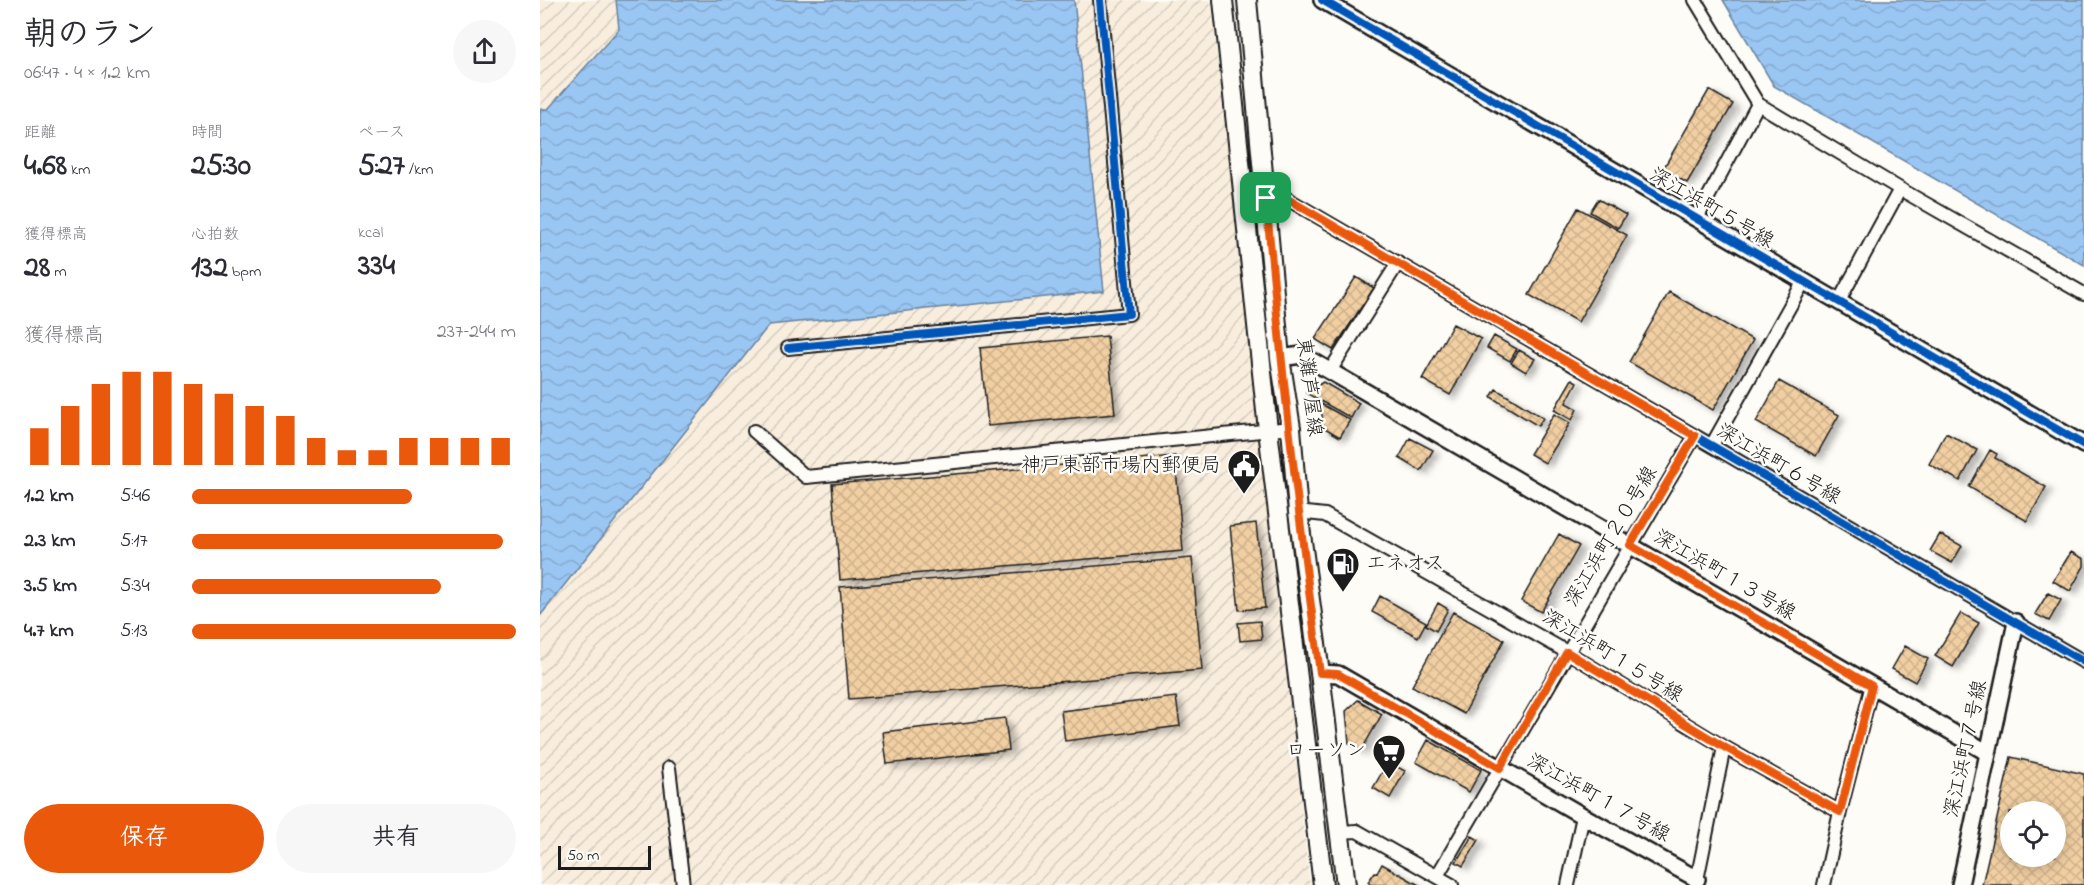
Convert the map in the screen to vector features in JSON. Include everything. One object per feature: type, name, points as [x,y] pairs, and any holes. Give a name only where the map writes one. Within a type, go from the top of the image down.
[{"type":"main road","points":[[1223,0],[1268,430],[1322,884]]},
{"type":"main road","name":"東灘芦屋線","points":[[1247,0],[1280,358],[1291,428],[1298,512],[1346,885]]},
{"type":"street","points":[[788,348],[1129,314],[1100,0]]},
{"type":"street","name":"深江浜町５号線","points":[[1322,0],[2084,445]]},
{"type":"street","points":[[1695,0],[1758,104],[1900,189],[2084,294]]},
{"type":"street","points":[[1696,220],[1758,104]]},
{"type":"street","points":[[1839,301],[1900,189]]},
{"type":"street","name":"深江浜町６号線","points":[[1266,198],[1284,197],[2084,662]]},
{"type":"street","points":[[1329,372],[1398,263]]},
{"type":"street","points":[[1712,445],[1804,281]]},
{"type":"street","name":"深江浜町１３号線","points":[[1280,358],[1302,355],[1988,753]]},
{"type":"street","points":[[754,431],[806,477],[1291,428]]},
{"type":"street","name":"深江浜町２０号線","points":[[1437,876],[1695,436]]},
{"type":"street","name":"深江浜町１５号線","points":[[1298,512],[1325,514],[1567,652],[1724,747],[1840,812]]},
{"type":"street","name":"深江浜町７号線","points":[[1960,885],[2016,622]]},
{"type":"street","name":"深江浜町１７号線","points":[[1320,673],[1338,674],[1696,882]]},
{"type":"street","points":[[1824,885],[1872,686]]},
{"type":"street","points":[[1696,882],[1724,747]]},
{"type":"street","points":[[669,768],[683,885]]},
{"type":"street","points":[[1568,885],[1583,816]]},
{"type":"street","points":[[1340,832],[1357,831],[1452,885]]},
{"type":"shaded area","points":[[540,0],[616,0],[618,29],[548,109],[540,109]]},
{"type":"shaded area","points":[[1074,0],[1211,0],[1310,885],[540,885],[540,616],[769,325],[1104,291]]},
{"type":"water","points":[[616,0],[1074,0],[1104,291],[769,325],[540,616],[540,109],[548,109],[619,29]]},
{"type":"water","points":[[1723,0],[2084,0],[2084,265],[1774,86]]},
{"type":"building","points":[[1709,90],[1733,104],[1687,183],[1663,169]]},
{"type":"building","points":[[1598,199],[1626,215],[1618,228],[1590,212]]},
{"type":"building","points":[[1578,208],[1627,235],[1578,322],[1529,295]]},
{"type":"building","points":[[1356,277],[1374,288],[1333,350],[1315,339]]},
{"type":"building","points":[[1669,292],[1753,340],[1713,410],[1629,362]]},
{"type":"building","points":[[1453,324],[1481,339],[1450,395],[1422,379]]},
{"type":"building","points":[[1107,336],[1115,414],[988,426],[980,348]]},
{"type":"building","points":[[1494,336],[1517,349],[1510,361],[1487,348]]},
{"type":"building","points":[[1519,350],[1535,359],[1526,372],[1511,363]]},
{"type":"building","points":[[1572,379],[1577,382],[1566,403],[1577,409],[1572,420],[1554,410]]},
{"type":"building","points":[[1779,381],[1839,415],[1816,456],[1756,422]]},
{"type":"building","points":[[1323,382],[1359,403],[1351,418],[1306,393]]},
{"type":"building","points":[[1496,389],[1543,418],[1538,426],[1491,397]]},
{"type":"building","points":[[1321,404],[1350,420],[1340,437],[1323,427]]},
{"type":"building","points":[[1554,414],[1570,423],[1545,463],[1530,454]]},
{"type":"building","points":[[1946,433],[1977,450],[1960,481],[1929,464]]},
{"type":"building","points":[[1410,438],[1433,450],[1421,471],[1399,458]]},
{"type":"building","points":[[1990,450],[1997,454],[1995,458],[2046,487],[2027,521],[1969,487]]},
{"type":"building","points":[[1175,456],[1183,551],[840,580],[832,484]]},
{"type":"building","points":[[1256,523],[1265,608],[1239,610],[1230,526]]},
{"type":"building","points":[[1559,534],[1579,546],[1541,612],[1521,601]]},
{"type":"building","points":[[1940,534],[1962,546],[1952,563],[1930,551]]},
{"type":"building","points":[[2071,552],[2084,559],[2084,566],[2070,591],[2053,581]]},
{"type":"building","points":[[1192,558],[1202,670],[849,699],[840,587]]},
{"type":"building","points":[[2048,593],[2061,600],[2049,621],[2035,614]]},
{"type":"building","points":[[1380,596],[1426,622],[1418,637],[1372,612]]},
{"type":"building","points":[[1438,603],[1448,609],[1436,631],[1426,625]]},
{"type":"building","points":[[1453,612],[1504,640],[1464,714],[1412,686]]},
{"type":"building","points":[[1961,613],[1979,623],[1953,667],[1935,656]]},
{"type":"building","points":[[1260,621],[1262,639],[1240,641],[1238,623]]},
{"type":"building","points":[[1905,646],[1928,659],[1915,682],[1892,669]]},
{"type":"building","points":[[1176,697],[1180,726],[1065,741],[1061,711]]},
{"type":"building","points":[[1358,700],[1382,714],[1361,751],[1349,743],[1346,711]]},
{"type":"building","points":[[1005,718],[1009,750],[887,764],[883,732]]},
{"type":"building","points":[[1428,740],[1481,770],[1469,792],[1416,762]]},
{"type":"building","points":[[2011,757],[2084,774],[2084,885],[1982,885],[2000,806],[2000,867],[2066,867],[2066,801],[2001,801]]},
{"type":"building","name":"ローソン","points":[[1388,762],[1405,771],[1390,798],[1373,788]]},
{"type":"building","points":[[1472,836],[1479,840],[1463,866],[1456,862]]},
{"type":"building","points":[[1382,864],[1419,885],[1371,885],[1368,882]]},
{"type":"cycle path","points":[[788,348],[1129,314],[1100,0]]},
{"type":"cycle path","points":[[1322,0],[2084,445]]},
{"type":"cycle path","points":[[1266,198],[1284,197],[2084,662]]},
{"type":"place","name":"神戸東部市場内郵便局","points":[[1244,495]]},
{"type":"place","name":"エネオス","points":[[1343,593]]},
{"type":"place","name":"ローソン","points":[[1389,780]]},
{"type":"route","points":[[1284,197],[1695,436],[1630,545],[1872,686],[1840,812],[1724,747],[1567,652],[1500,768],[1338,674],[1320,673],[1298,512],[1291,428],[1280,358],[1266,198],[1284,197]]}]
